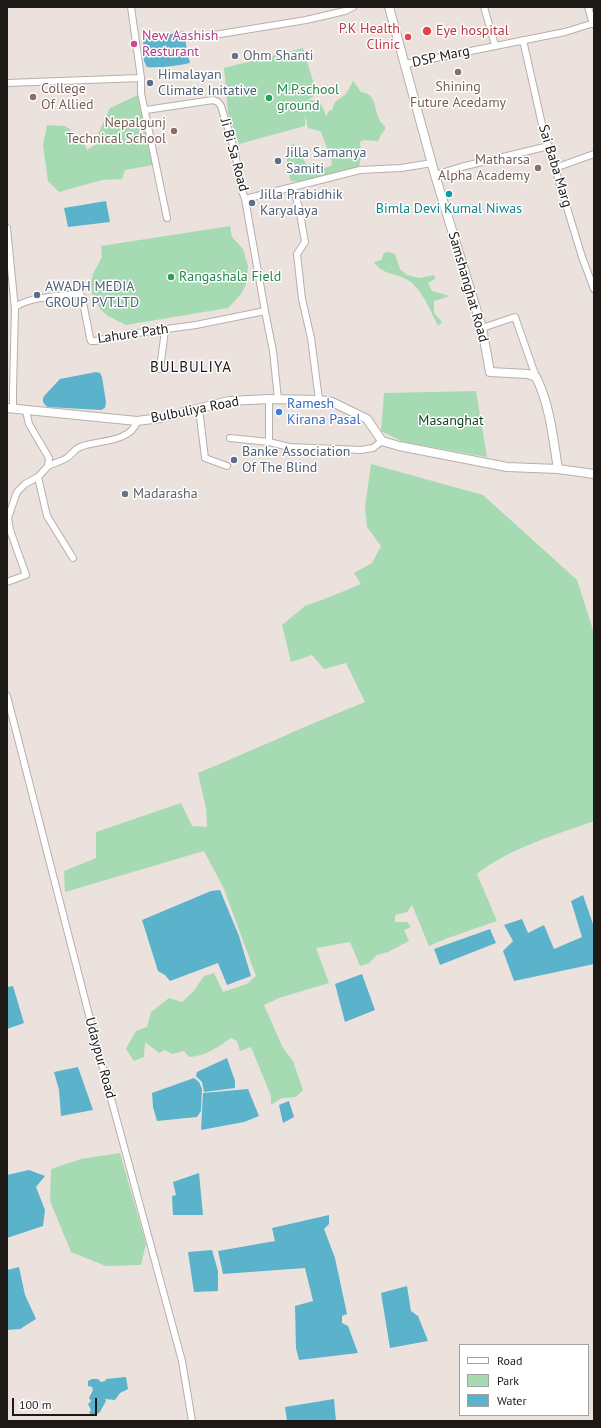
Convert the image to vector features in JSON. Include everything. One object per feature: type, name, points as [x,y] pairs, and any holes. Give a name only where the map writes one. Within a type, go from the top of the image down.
[{"type":"main road","name":"Samshanghat Road","points":[[389,7],[406,64],[435,175],[482,328],[490,372],[528,374],[536,377]]},
{"type":"main road","points":[[536,377],[543,390],[558,469]]},
{"type":"main road","name":"Bulbuliya Road","points":[[10,408],[26,411],[137,421],[160,418],[229,401],[269,399],[319,400],[332,402],[367,419],[382,441]]},
{"type":"main road","points":[[382,441],[399,446],[506,467],[558,469],[594,474]]},
{"type":"street","points":[[131,7],[141,78],[141,93],[146,110],[168,218]]},
{"type":"street","points":[[214,35],[306,20],[345,11],[353,7]]},
{"type":"street","points":[[484,7],[495,45]]},
{"type":"street","points":[[588,7],[593,24]]},
{"type":"street","name":"DSP Marg","points":[[406,64],[565,32],[593,24]]},
{"type":"street","name":"Sai Baba Marg","points":[[522,40],[543,129],[582,257],[594,289]]},
{"type":"street","points":[[7,83],[141,78]]},
{"type":"street","name":"Ji Bi Sa Road","points":[[146,110],[213,100],[218,102],[221,106],[235,152],[241,188],[245,199],[273,352],[278,399]]},
{"type":"street","points":[[435,175],[461,167],[549,146]]},
{"type":"street","points":[[555,168],[594,154]]},
{"type":"street","points":[[245,199],[360,170],[401,168],[432,163]]},
{"type":"street","points":[[293,187],[299,208],[305,242],[297,254],[302,299],[311,338],[319,400]]},
{"type":"street","points":[[7,228],[15,307],[13,390],[10,408]]},
{"type":"street","name":"Lahure Path","points":[[15,307],[20,303],[80,294],[82,297],[91,341],[165,330],[265,311]]},
{"type":"street","points":[[482,328],[515,317],[536,377]]},
{"type":"street","points":[[160,369],[165,330]]},
{"type":"street","points":[[269,399],[269,442]]},
{"type":"street","points":[[199,409],[205,458],[227,466]]},
{"type":"street","points":[[26,411],[29,424],[49,458],[48,466]]},
{"type":"street","points":[[7,582],[26,575],[10,530],[8,518],[17,492],[25,484],[38,477],[48,466],[68,457],[80,447],[114,439],[129,433],[135,427],[137,421]]},
{"type":"street","points":[[230,438],[269,442],[289,447],[361,450],[373,448],[382,441]]},
{"type":"street","points":[[38,477],[47,516],[73,558]]},
{"type":"street","name":"Udaypur Road","points":[[7,696],[99,1054],[182,1362],[192,1421]]},
{"type":"green space","points":[[303,48],[317,94],[308,100],[318,102],[324,109],[326,116],[329,111],[332,110],[335,102],[346,94],[353,81],[361,92],[367,93],[374,101],[378,117],[385,126],[385,130],[378,141],[364,140],[360,142],[361,156],[359,168],[301,182],[291,181],[287,164],[289,147],[293,144],[299,148],[307,165],[311,164],[317,170],[331,166],[332,162],[321,132],[308,128],[305,115],[305,126],[239,144],[228,113],[224,68]]},
{"type":"green space","points":[[138,95],[153,165],[125,170],[122,179],[102,180],[59,192],[48,181],[43,145],[47,125],[64,126],[70,129],[76,140],[83,142],[87,150],[95,145],[98,134],[110,108]]},
{"type":"green space","points":[[230,226],[232,237],[243,249],[248,266],[246,285],[241,294],[228,308],[126,325],[108,316],[101,310],[96,302],[92,293],[91,283],[93,274],[102,257],[101,246]]},
{"type":"green space","points":[[389,252],[395,254],[400,269],[407,275],[419,278],[434,275],[435,279],[428,283],[432,291],[450,296],[434,301],[434,313],[442,322],[438,326],[424,298],[412,283],[403,277],[377,267],[374,262],[381,260],[384,253]]},
{"type":"green space","name":"Masanghat","points":[[476,391],[487,457],[403,442],[381,431],[384,393]]},
{"type":"green space","points":[[371,464],[483,495],[577,580],[594,633],[594,821],[518,849],[477,874],[497,921],[429,946],[412,905],[407,912],[395,915],[395,922],[407,922],[411,927],[404,930],[409,941],[388,952],[377,955],[369,963],[360,966],[350,942],[316,948],[329,983],[279,998],[264,1005],[283,1048],[293,1061],[303,1090],[296,1097],[282,1098],[271,1105],[271,1096],[251,1047],[240,1051],[237,1041],[231,1038],[206,1053],[189,1057],[184,1051],[172,1054],[165,1050],[159,1053],[145,1042],[144,1057],[134,1061],[126,1049],[136,1031],[147,1027],[151,1012],[169,998],[182,1002],[193,992],[204,976],[214,973],[223,992],[247,984],[256,976],[224,889],[204,851],[65,892],[64,871],[96,858],[96,832],[181,803],[192,826],[207,827],[206,808],[198,773],[365,702],[346,663],[324,669],[312,655],[291,662],[282,625],[305,606],[361,584],[354,573],[372,563],[381,546],[367,527],[365,507]]},
{"type":"green space","points":[[120,1153],[146,1244],[141,1265],[106,1266],[71,1252],[50,1201],[51,1169],[81,1159]]},
{"type":"water","points":[[184,31],[190,63],[147,67],[144,61],[143,38],[149,39]]},
{"type":"water","points":[[106,201],[110,222],[68,227],[64,208]]},
{"type":"water","points":[[96,372],[100,373],[102,377],[106,402],[105,408],[101,410],[48,407],[44,403],[43,400],[45,395],[60,379]]},
{"type":"water","points":[[220,890],[239,936],[251,976],[227,985],[218,963],[170,981],[165,975],[158,971],[142,920],[211,891]]},
{"type":"water","points":[[583,895],[594,927],[594,964],[514,981],[503,951],[513,941],[504,925],[522,919],[528,933],[544,925],[554,949],[582,937],[571,901]]},
{"type":"water","points":[[490,929],[496,943],[440,965],[434,949]]},
{"type":"water","points":[[362,974],[375,1010],[345,1022],[335,984]]},
{"type":"water","points":[[13,986],[24,1023],[7,1029],[7,987]]},
{"type":"water","points":[[227,1058],[235,1081],[235,1088],[204,1092],[202,1082],[196,1076],[197,1072]]},
{"type":"water","points":[[78,1067],[93,1110],[61,1116],[59,1090],[54,1072]]},
{"type":"water","points":[[194,1078],[199,1082],[202,1089],[201,1111],[197,1117],[157,1121],[153,1107],[152,1093]]},
{"type":"water","points":[[248,1089],[259,1116],[244,1122],[201,1130],[203,1093]]},
{"type":"water","points":[[289,1101],[294,1117],[283,1123],[279,1105]]},
{"type":"water","points":[[29,1170],[45,1176],[36,1187],[45,1210],[43,1226],[7,1238],[7,1175]]},
{"type":"water","points":[[199,1173],[203,1215],[173,1215],[172,1196],[176,1195],[173,1182]]},
{"type":"water","points":[[329,1215],[329,1224],[324,1229],[335,1258],[347,1314],[342,1316],[342,1323],[348,1326],[358,1353],[299,1360],[296,1348],[295,1306],[313,1301],[305,1268],[223,1274],[218,1251],[275,1241],[272,1228]]},
{"type":"water","points":[[212,1250],[218,1271],[218,1291],[194,1292],[188,1252]]},
{"type":"water","points":[[19,1267],[25,1295],[36,1319],[20,1329],[7,1330],[7,1270]]},
{"type":"water","points":[[407,1286],[411,1311],[418,1316],[428,1341],[390,1348],[381,1293]]},
{"type":"water","points":[[126,1377],[128,1389],[120,1393],[115,1400],[105,1399],[106,1401],[100,1412],[94,1416],[89,1413],[91,1410],[88,1404],[91,1401],[89,1398],[93,1390],[92,1387],[88,1386],[88,1381],[98,1379],[101,1382],[105,1381],[106,1379]]},
{"type":"water","points":[[334,1399],[336,1421],[287,1421],[285,1407]]},
{"type":"place","name":"Eye hospital","points":[[427,31]]},
{"type":"place","name":"P.K Health Clinic","points":[[408,37]]},
{"type":"place","name":"New Aashish Resturant","points":[[134,44]]},
{"type":"place","name":"Ohm Shanti","points":[[235,56]]},
{"type":"place","name":"Shining Future Acedamy","points":[[458,72]]},
{"type":"place","name":"Himalayan Climate Initative","points":[[150,83]]},
{"type":"place","name":"College Of Allied","points":[[33,97]]},
{"type":"place","name":"M.P.school ground","points":[[269,98]]},
{"type":"place","name":"Nepalgunj Technical School","points":[[174,131]]},
{"type":"place","name":"Jilla Samanya Samiti","points":[[278,161]]},
{"type":"place","name":"Matharsa Alpha Academy","points":[[538,168]]},
{"type":"place","name":"Bimla Devi Kumal Niwas","points":[[449,194]]},
{"type":"place","name":"Jilla Prabidhik Karyalaya","points":[[252,203]]},
{"type":"place","name":"Rangashala Field","points":[[171,277]]},
{"type":"place","name":"AWADH MEDIA GROUP PVT.LTD","points":[[37,295]]},
{"type":"place","name":"Ramesh Kirana Pasal","points":[[279,412]]},
{"type":"place","name":"Banke Association Of The Blind","points":[[234,460]]},
{"type":"place","name":"Madarasha","points":[[125,494]]},
{"type":"district","name":"BULBULIYA","points":[[191,368]]}]
